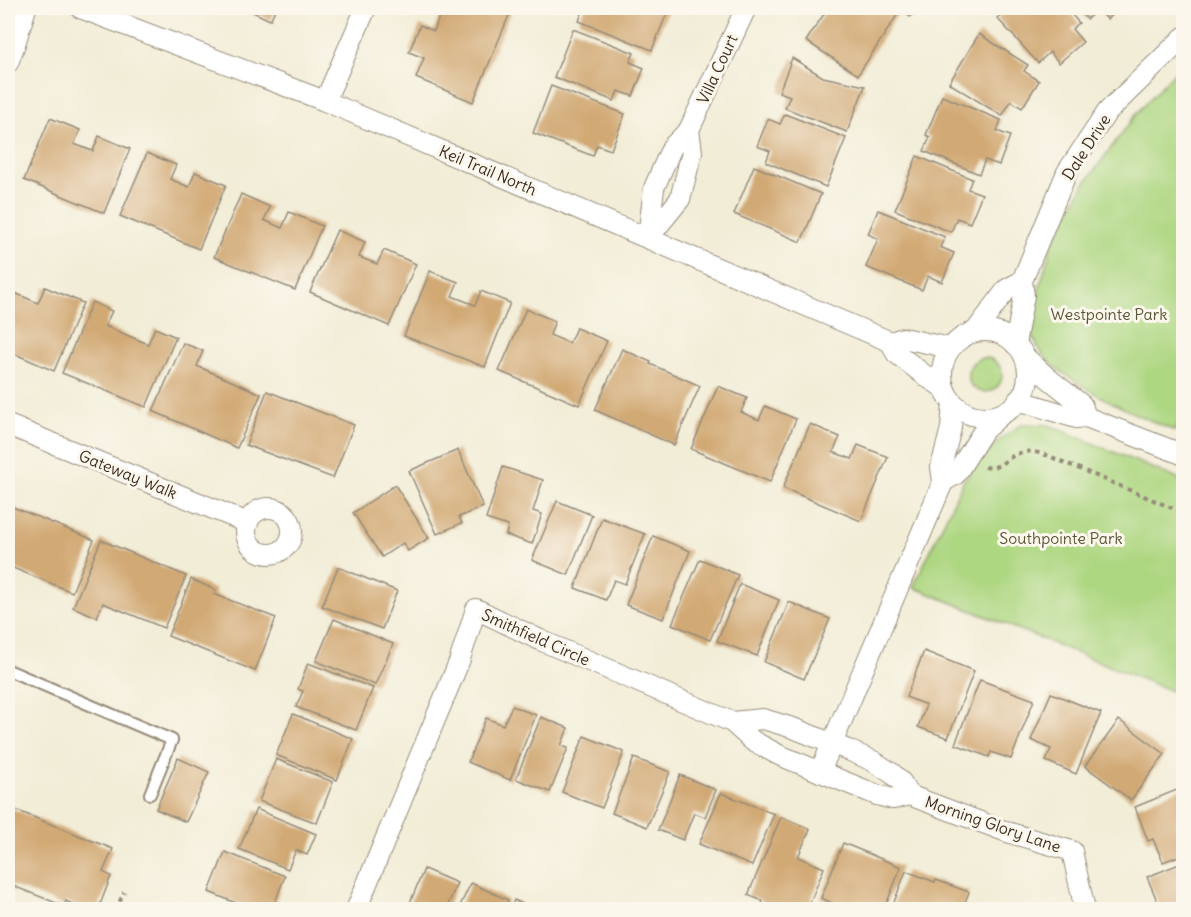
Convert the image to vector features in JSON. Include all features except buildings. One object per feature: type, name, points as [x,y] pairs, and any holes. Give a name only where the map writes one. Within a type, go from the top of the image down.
[{"type":"street","points":[[8,63],[26,8]]},
{"type":"street","name":"Keil Trail North","points":[[80,8],[325,101],[891,342]]},
{"type":"street","points":[[325,101],[366,8]]},
{"type":"street","name":"Villa Court","points":[[648,238],[654,188],[672,147],[689,130],[746,8]]},
{"type":"street","name":"Dale Drive","points":[[1020,350],[1024,296],[1022,280],[1067,172],[1107,112],[1184,37]]},
{"type":"street","name":"Villa Court","points":[[648,238],[680,199],[692,152],[689,130]]},
{"type":"street","name":"Dale Drive","points":[[975,332],[1007,289],[1022,280]]},
{"type":"street","points":[[820,772],[943,483],[941,467],[951,428],[949,396],[942,374],[944,361],[950,348],[961,338],[975,332],[989,332],[1004,336],[1048,378],[1082,405],[1086,417]]},
{"type":"street","points":[[950,348],[903,338],[891,342],[896,353],[949,396],[964,412],[977,417],[991,417],[1011,406],[1076,418],[1086,417],[1184,455]]},
{"type":"street","points":[[943,483],[956,474],[984,430],[1011,406],[1024,390],[1027,368],[1020,350]]},
{"type":"street","name":"Gateway Walk","points":[[8,425],[248,523]]},
{"type":"street","name":"Smithfield Circle","points":[[356,909],[459,662],[476,609],[540,640],[732,722],[753,741],[779,755],[878,795],[892,799],[909,795]]},
{"type":"street","name":"Morning Glory Lane","points":[[732,722],[763,719],[793,728],[873,761],[893,774],[909,795],[1007,832],[1072,851],[1085,909]]},
{"type":"lane","points":[[8,670],[172,740],[150,794]]},
{"type":"path","points":[[979,463],[992,468],[999,466],[1017,453],[1036,452],[1184,513]]},
{"type":"path","points":[[116,909],[124,892]]},
{"type":"green space","name":"Westpointe Park","points":[[1183,63],[1184,412],[1175,431],[1109,401],[1060,371],[1040,351],[1030,321],[1051,247],[1083,186],[1136,114]]},
{"type":"green space","points":[[985,358],[997,363],[1002,375],[997,387],[985,392],[973,387],[968,375],[973,363]]},
{"type":"green space","name":"Southpointe Park","points":[[1022,424],[1049,425],[1183,481],[1183,713],[1174,692],[913,587],[964,480],[997,442]]}]
